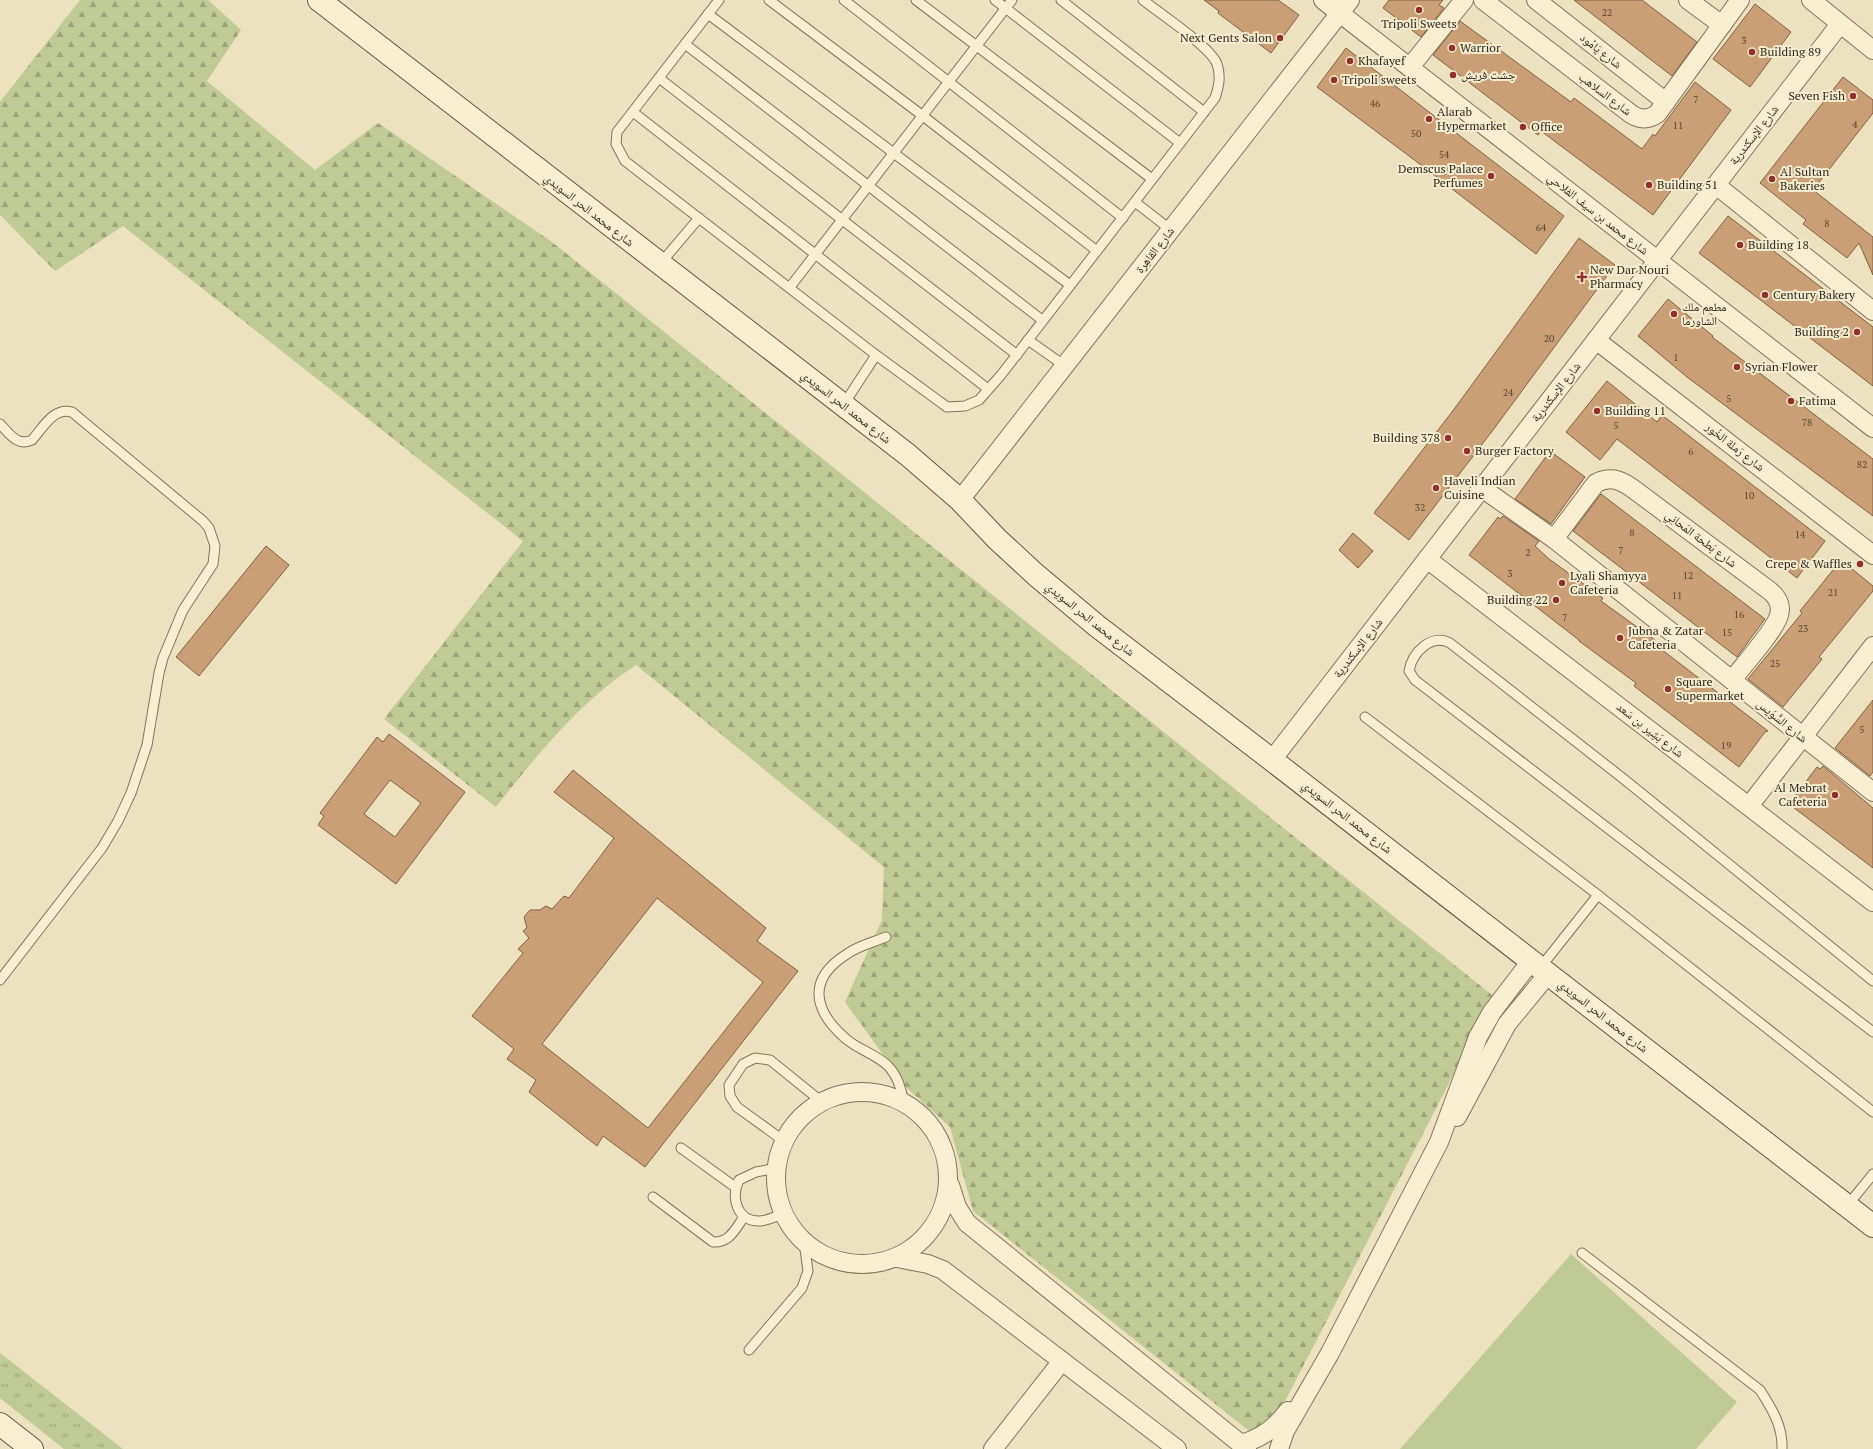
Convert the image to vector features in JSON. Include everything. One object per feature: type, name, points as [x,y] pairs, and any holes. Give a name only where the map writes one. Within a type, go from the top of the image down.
[{"type":"street","name":"شارع محمد الحر السويدي","points":[[319,0],[903,451],[960,500],[997,539],[1066,601],[1873,1226]]},
{"type":"street","name":"شارع محمد بن سيف الفلاحي","points":[[1322,0],[1344,7],[1410,67],[1873,428]]},
{"type":"street","points":[[1410,67],[1464,0]]},
{"type":"street","name":"شارع السلاهب","points":[[1483,0],[1636,117],[1647,119],[1657,114],[1740,0]]},
{"type":"street","name":"شارع يَامُود","points":[[1536,0],[1663,105]]},
{"type":"street","points":[[1688,0],[1722,26]]},
{"type":"street","points":[[1811,0],[1840,24],[1871,45]]},
{"type":"street","name":"شارع القاهِرة","points":[[960,500],[1344,7]]},
{"type":"street","name":"شارع الإسكندرية","points":[[1272,760],[1840,24]]},
{"type":"street","points":[[1716,185],[1873,310]]},
{"type":"street","name":"شارع رَملة الخُور","points":[[1596,340],[1873,555]]},
{"type":"street","name":"شارع بَطحة المَحانِي","points":[[1554,539],[1593,487],[1604,479],[1619,480],[1636,491],[1770,591],[1778,601],[1780,614],[1778,620],[1732,680]]},
{"type":"street","name":"شارع السُّوَيس","points":[[1482,488],[1554,539],[1873,792]]},
{"type":"street","name":"شارع بَشِير بن سَعد","points":[[1427,559],[1873,902]]},
{"type":"street","points":[[1749,806],[1873,646]]},
{"type":"street","points":[[1439,1142],[1472,1050],[1492,1012],[1540,968]]},
{"type":"street","points":[[1279,1449],[1285,1431],[1298,1411],[1330,1353],[1439,1142],[1466,1101],[1507,1024],[1540,968]]},
{"type":"street","points":[[1492,1012],[1507,1024]]},
{"type":"street","points":[[949,1180],[945,1204],[934,1227],[918,1245],[897,1258],[873,1264],[854,1264],[821,1255],[804,1242],[783,1214],[776,1186],[778,1158],[788,1131],[807,1110],[831,1096],[859,1090],[887,1094],[913,1107],[933,1126],[945,1152],[949,1180],[957,1208],[967,1222],[1244,1447],[1274,1428],[1289,1410],[1305,1396]]},
{"type":"street","points":[[897,1258],[928,1264],[943,1270],[1177,1449]]},
{"type":"street","points":[[993,1449],[1062,1360]]},
{"type":"street","points":[[0,1424],[32,1449]]},
{"type":"lane","points":[[719,0],[617,132],[616,144],[625,161],[790,287],[876,355],[947,407],[964,406],[979,400],[1017,355],[1042,320],[1215,98],[1220,80],[1217,63],[1209,52],[1143,0]]},
{"type":"lane","points":[[769,0],[923,116],[1097,251]]},
{"type":"lane","points":[[844,0],[950,81],[1123,218]]},
{"type":"lane","points":[[916,0],[1152,180]]},
{"type":"lane","points":[[995,0],[1180,143]]},
{"type":"lane","points":[[790,287],[1012,0]]},
{"type":"lane","points":[[1061,0],[1204,112]]},
{"type":"lane","points":[[708,14],[1070,285]]},
{"type":"lane","points":[[685,44],[1042,320]]},
{"type":"lane","points":[[659,78],[841,221],[1017,355]]},
{"type":"lane","points":[[633,112],[988,389]]},
{"type":"lane","points":[[1135,202],[1171,230]]},
{"type":"lane","points":[[660,264],[699,218]]},
{"type":"lane","points":[[1028,340],[1065,366]]},
{"type":"lane","points":[[844,404],[876,355]]},
{"type":"lane","points":[[0,424],[17,441],[27,442],[32,440],[57,413],[62,411],[72,412],[203,521],[209,528],[215,546],[212,564],[183,610],[163,658],[159,673],[147,745],[131,793],[118,821],[102,848],[0,980]]},
{"type":"lane","points":[[1873,981],[1631,785],[1450,643],[1443,639],[1434,639],[1427,644],[1410,663],[1409,671],[1415,680],[1873,1032]]},
{"type":"lane","points":[[1364,717],[1598,894],[1873,1112]]},
{"type":"lane","points":[[1540,968],[1598,894]]},
{"type":"lane","points":[[886,937],[847,954],[828,970],[820,985],[819,1002],[827,1020],[846,1039],[888,1066],[899,1081],[904,1103]]},
{"type":"lane","points":[[784,1141],[737,1107],[730,1096],[729,1085],[743,1064],[755,1058],[770,1060],[822,1102]]},
{"type":"lane","points":[[682,1148],[735,1187]]},
{"type":"lane","points":[[777,1168],[756,1172],[739,1180],[735,1187],[734,1194],[737,1209],[744,1217],[760,1221],[783,1214]]},
{"type":"lane","points":[[1847,1206],[1873,1174]]},
{"type":"lane","points":[[653,1197],[713,1242],[721,1243],[728,1239],[744,1217]]},
{"type":"lane","points":[[749,1350],[802,1288],[808,1271],[804,1242]]},
{"type":"lane","points":[[1582,1253],[1760,1390],[1774,1412],[1782,1436],[1782,1449]]},
{"type":"green space","points":[[80,0],[208,0],[241,30],[207,81],[315,170],[378,123],[552,242],[1492,995],[1446,1089],[1279,1413],[1253,1434],[973,1211],[950,1127],[907,1088],[845,1002],[882,920],[884,867],[636,665],[596,695],[560,730],[496,807],[384,719],[523,541],[123,226],[55,271],[0,215],[0,102]]},
{"type":"green space","points":[[1571,1254],[1737,1402],[1696,1449],[1400,1449]]},
{"type":"green space","points":[[0,1353],[123,1449],[64,1449],[0,1398]]},
{"type":"building","points":[[1204,0],[1278,0],[1299,15],[1271,53],[1218,13],[1219,11]]},
{"type":"building","points":[[1389,0],[1443,0],[1439,5],[1444,8],[1421,37],[1383,8]]},
{"type":"building","points":[[1574,0],[1642,0],[1697,42],[1672,76]]},
{"type":"building","points":[[1755,4],[1791,32],[1750,87],[1713,59]]},
{"type":"building","points":[[1460,21],[1571,102],[1574,98],[1642,149],[1653,134],[1655,136],[1695,82],[1731,110],[1653,215],[1541,131],[1538,135],[1433,55]]},
{"type":"building","points":[[1346,48],[1564,216],[1536,254],[1317,87]]},
{"type":"building","points":[[1843,77],[1873,100],[1873,113],[1813,190],[1873,237],[1873,275],[1859,243],[1847,258],[1803,224],[1806,220],[1760,183]]},
{"type":"building","points":[[1728,216],[1873,327],[1873,386],[1699,253]]},
{"type":"building","points":[[1579,238],[1615,265],[1493,430],[1409,540],[1374,513],[1455,408]]},
{"type":"building","points":[[1668,299],[1713,336],[1712,337],[1873,459],[1873,516],[1687,377],[1638,336]]},
{"type":"building","points":[[1607,381],[1657,422],[1662,415],[1825,541],[1797,578],[1617,439],[1600,460],[1566,432]]},
{"type":"building","points":[[1550,451],[1585,477],[1551,524],[1515,499]]},
{"type":"building","points":[[1601,494],[1765,619],[1737,657],[1573,531]]},
{"type":"building","points":[[1503,516],[1539,541],[1535,546],[1549,559],[1603,598],[1601,601],[1655,640],[1653,643],[1768,731],[1765,732],[1739,767],[1634,686],[1636,683],[1579,641],[1469,555],[1498,517],[1500,519]]},
{"type":"building","points":[[1353,533],[1373,551],[1358,568],[1339,550]]},
{"type":"building","points":[[266,546],[289,565],[199,676],[176,657]]},
{"type":"building","points":[[1841,560],[1873,586],[1873,591],[1819,657],[1822,659],[1783,707],[1748,679],[1802,613],[1800,611]]},
{"type":"building","points":[[1873,700],[1873,772],[1870,776],[1835,748]]},
{"type":"building","points":[[389,734],[465,792],[396,884],[318,825],[324,816],[320,813],[377,737],[383,742]],"holes":[[[390,780],[421,803],[395,837],[364,814]]]},
{"type":"building","points":[[1823,766],[1873,808],[1873,868],[1789,804],[1817,767],[1820,769]]},
{"type":"building","points":[[573,770],[766,928],[757,941],[798,971],[645,1167],[603,1136],[597,1146],[529,1092],[536,1080],[507,1059],[514,1049],[472,1016],[523,953],[518,949],[529,938],[523,931],[527,928],[524,917],[530,910],[540,910],[546,906],[552,909],[564,896],[569,898],[614,838],[554,792]],"holes":[[[657,898],[763,982],[648,1128],[542,1044]]]},
{"type":"place","name":"Tripoli Sweets","points":[[1419,10]]},
{"type":"place","name":"Next Gents Salon","points":[[1280,38]]},
{"type":"place","name":"Warrior","points":[[1452,48]]},
{"type":"place","name":"Building 89","points":[[1752,52]]},
{"type":"place","name":"Khafayef","points":[[1350,61]]},
{"type":"place","name":"جشت فريش","points":[[1453,75]]},
{"type":"place","name":"Tripoli sweets","points":[[1334,80]]},
{"type":"place","name":"Seven Fish","points":[[1853,96]]},
{"type":"place","name":"Alarab Hypermarket","points":[[1429,119]]},
{"type":"place","name":"Office","points":[[1523,127]]},
{"type":"place","name":"Demscus Palace Perfumes","points":[[1491,176]]},
{"type":"place","name":"Al Sultan Bakeries","points":[[1772,179]]},
{"type":"place","name":"Building 51","points":[[1649,185]]},
{"type":"place","name":"Building 18","points":[[1740,245]]},
{"type":"place","name":"New Dar Nouri Pharmacy","points":[[1582,277]]},
{"type":"place","name":"Century Bakery","points":[[1765,295]]},
{"type":"place","name":"مطعم ملك الشاورما","points":[[1674,314]]},
{"type":"place","name":"Building 2","points":[[1857,332]]},
{"type":"place","name":"Syrian Flower","points":[[1737,367]]},
{"type":"place","name":"Fatima","points":[[1791,401]]},
{"type":"place","name":"Building 11","points":[[1597,411]]},
{"type":"place","name":"Building 378","points":[[1448,438]]},
{"type":"place","name":"Burger Factory","points":[[1467,451]]},
{"type":"place","name":"Haveli Indian Cuisine","points":[[1436,488]]},
{"type":"place","name":"Crepe & Waffles","points":[[1860,564]]},
{"type":"place","name":"Lyali Shamyya Cafeteria","points":[[1562,583]]},
{"type":"place","name":"Building 22","points":[[1556,600]]},
{"type":"place","name":"Jubna & Zatar Cafeteria","points":[[1620,638]]},
{"type":"place","name":"Square Supermarket","points":[[1668,689]]},
{"type":"place","name":"Al Mebrat Cafeteria","points":[[1835,795]]}]
